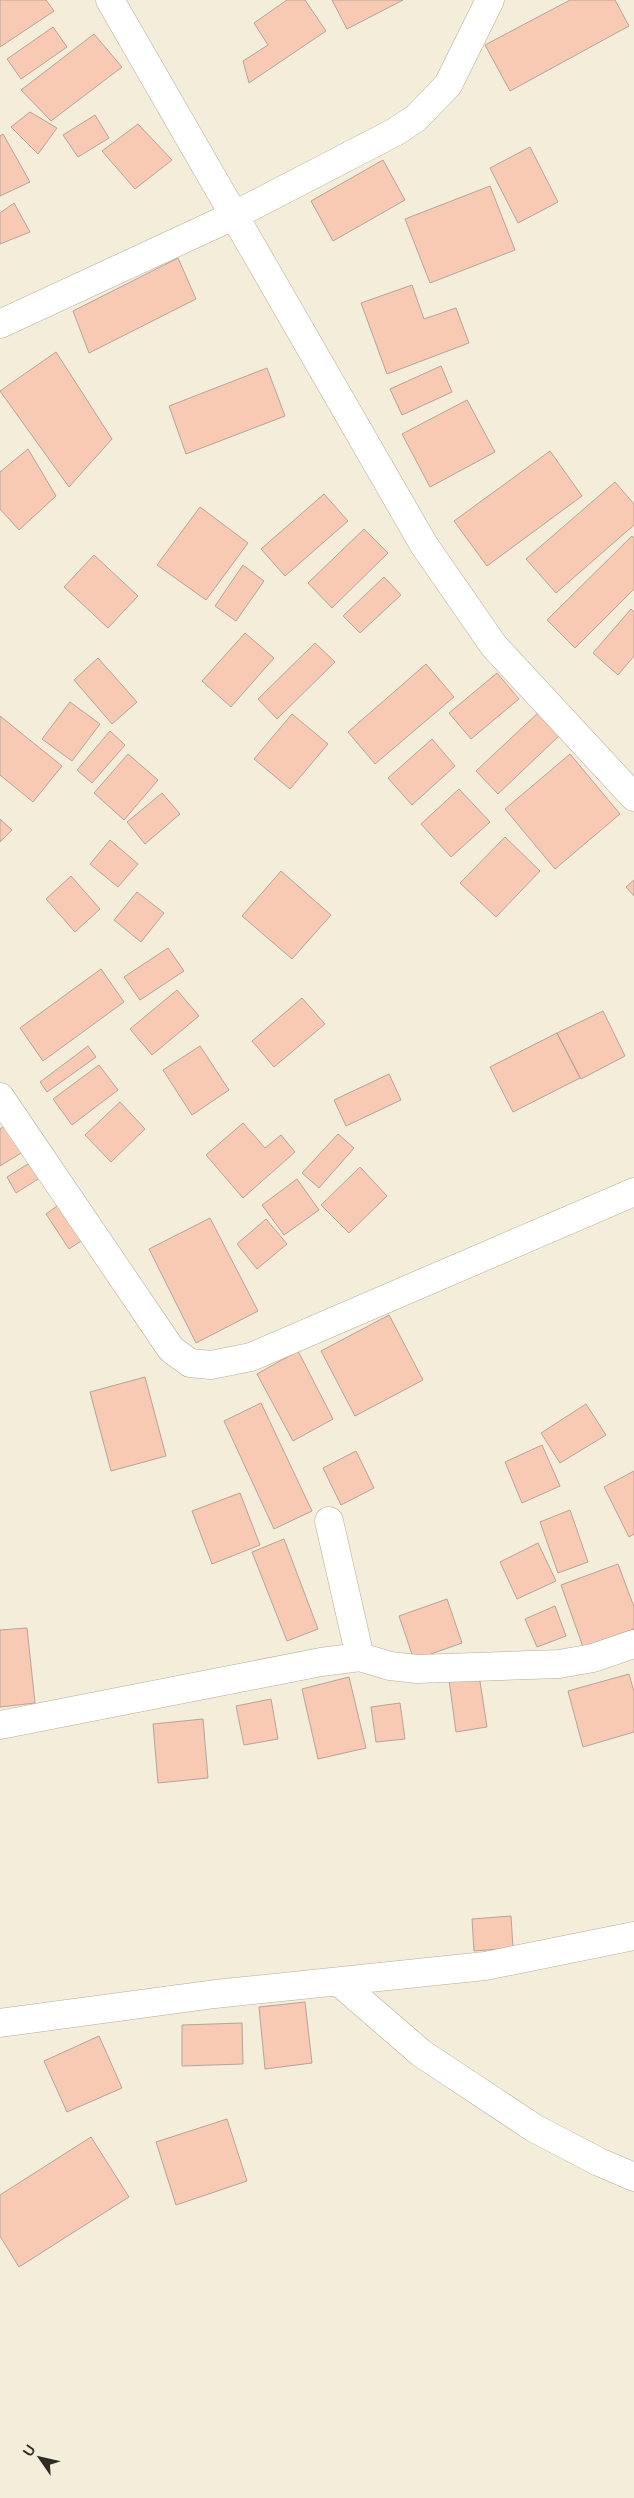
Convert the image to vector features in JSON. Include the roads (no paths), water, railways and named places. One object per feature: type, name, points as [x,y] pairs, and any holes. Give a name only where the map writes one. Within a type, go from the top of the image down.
[{"type":"street","points":[[110,0],[424,545],[494,646],[634,797]]},
{"type":"street","points":[[0,324],[234,216],[395,132],[416,118],[448,85],[490,0]]},
{"type":"street","points":[[2,1104],[171,1349],[190,1362],[211,1365],[251,1357],[634,1192]]},
{"type":"street","points":[[329,1521],[360,1658]]},
{"type":"street","points":[[0,1725],[321,1662],[360,1658],[390,1666],[417,1669],[559,1664],[593,1658],[634,1644]]},
{"type":"street","points":[[0,2023],[215,1994],[485,1966],[634,1936]]},
{"type":"street","points":[[339,1982],[421,2053],[534,2128],[599,2162],[634,2177]]}]
